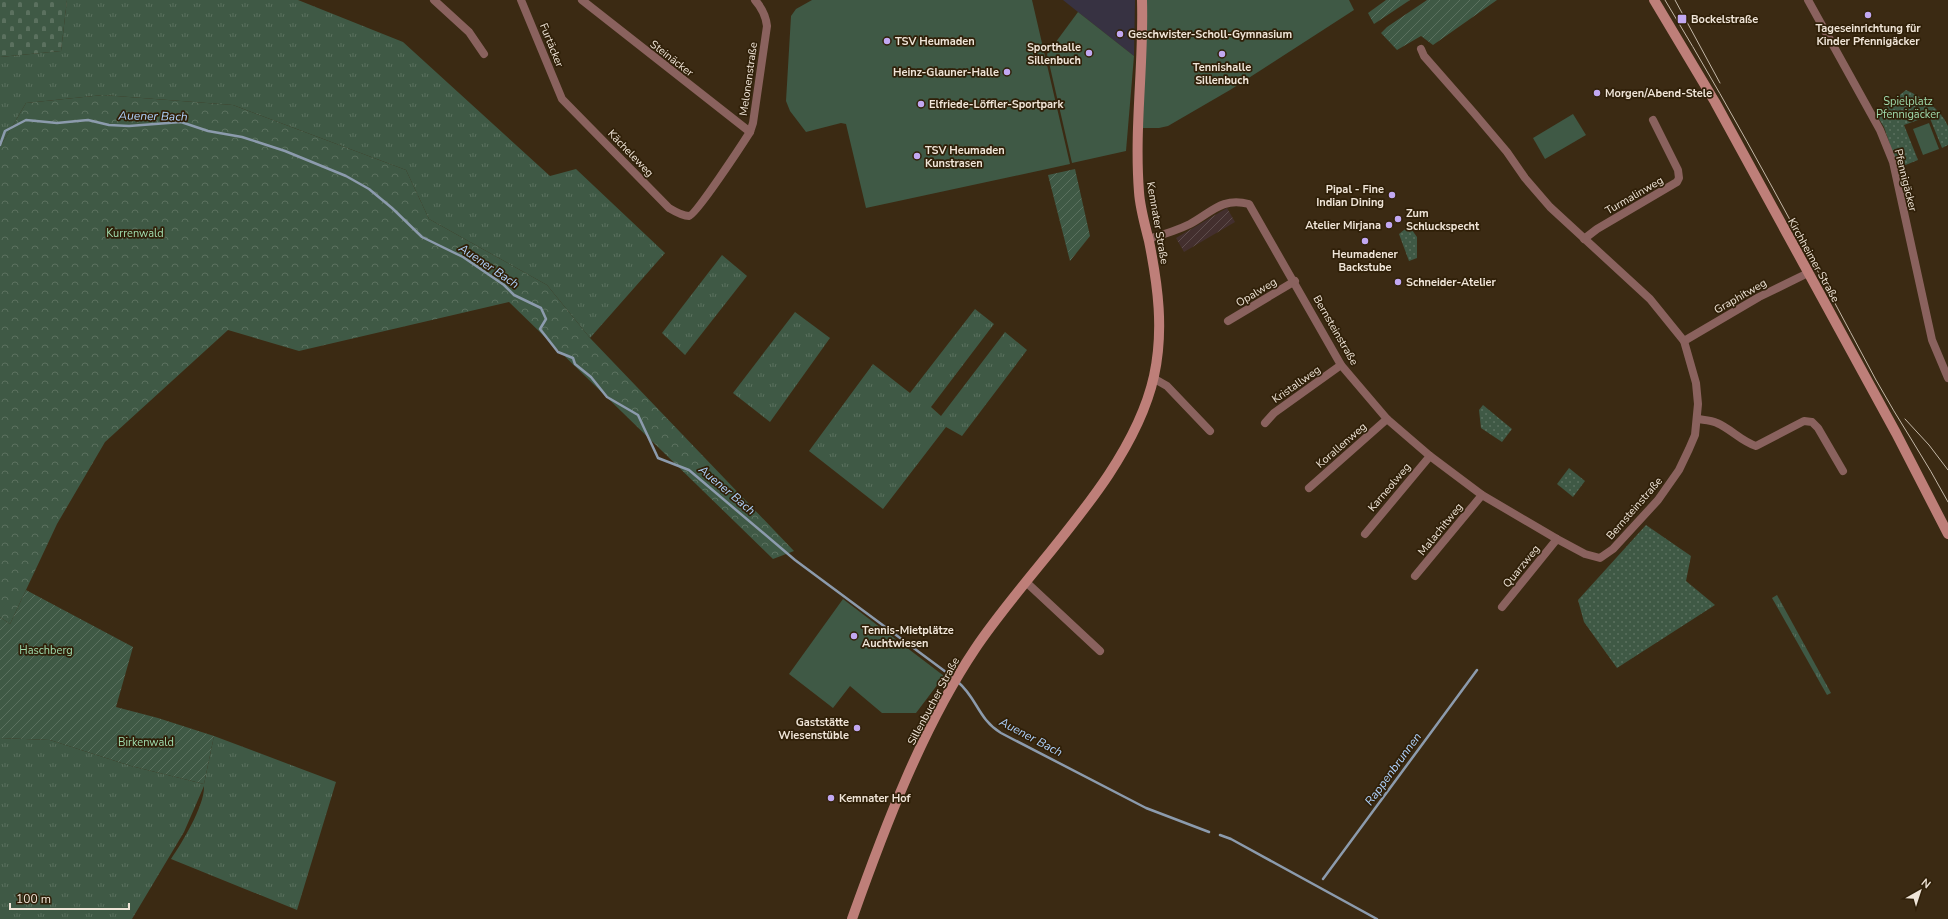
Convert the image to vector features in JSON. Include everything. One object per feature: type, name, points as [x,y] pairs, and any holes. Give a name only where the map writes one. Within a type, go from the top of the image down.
[{"type":"street","points":[[434,0],[469,32],[484,54]]},
{"type":"street","name":"Furtäcker","points":[[521,0],[562,99]]},
{"type":"street","name":"Steinäcker","points":[[582,0],[750,132]]},
{"type":"street","name":"Melonenstraße","points":[[689,216],[705,198],[750,132],[753,123],[767,26],[763,10],[755,0]]},
{"type":"street","name":"Kemnater Straße","points":[[1075,519],[1102,482],[1125,446],[1140,418],[1153,378],[1160,334],[1159,309],[1148,239],[1139,195],[1137,153],[1142,0]]},
{"type":"street","name":"Kirchheimer Straße","points":[[1654,0],[1707,89],[1808,272],[1948,534]]},
{"type":"street","name":"Pfennigäcker","points":[[1808,0],[1880,130],[1893,162],[1932,340],[1948,378]]},
{"type":"street","name":"Bernsteinstraße","points":[[1148,239],[1190,224],[1228,202],[1250,204],[1295,281],[1341,366],[1387,419],[1430,456],[1482,494],[1557,539],[1585,554],[1600,558],[1613,549],[1658,500],[1679,470],[1695,435],[1698,419],[1696,383],[1684,341],[1650,299],[1550,207],[1525,178],[1497,140],[1424,56],[1421,49]]},
{"type":"street","name":"Kächeleweg","points":[[562,99],[669,208],[678,213],[689,216]]},
{"type":"street","name":"Turmalinweg","points":[[1584,239],[1597,229],[1677,182],[1679,178],[1678,170],[1653,120]]},
{"type":"street","name":"Graphitweg","points":[[1684,341],[1759,297],[1808,272]]},
{"type":"street","name":"Opalweg","points":[[1228,321],[1295,281]]},
{"type":"street","name":"Kristallweg","points":[[1265,423],[1274,413],[1341,366]]},
{"type":"street","points":[[1153,378],[1167,386],[1210,431]]},
{"type":"street","name":"Korallenweg","points":[[1309,488],[1387,419]]},
{"type":"street","points":[[1698,419],[1715,422],[1746,443],[1756,446],[1804,421],[1812,422],[1818,428],[1843,471]]},
{"type":"street","name":"Karneolweg","points":[[1365,534],[1430,456]]},
{"type":"street","name":"Malachitweg","points":[[1415,576],[1482,494]]},
{"type":"street","name":"Sillenbucher Straße","points":[[852,919],[918,754],[956,679],[985,636],[1075,519]]},
{"type":"street","name":"Quarzweg","points":[[1502,606],[1557,539]]},
{"type":"street","points":[[1026,582],[1100,651]]},
{"type":"shaded area","name":"Geschwister-Scholl-Gymnasium","points":[[1063,0],[1135,0],[1134,56],[1078,12]]},
{"type":"shaded area","points":[[1227,208],[1235,222],[1184,252],[1176,238]]},
{"type":"green space","points":[[0,0],[67,0],[61,51],[0,57]]},
{"type":"green space","points":[[67,0],[298,0],[403,42],[550,176],[576,169],[665,253],[590,338],[547,285],[429,219],[406,170],[233,105],[103,95],[26,103],[0,147],[0,57],[61,51]]},
{"type":"green space","name":"Elfriede-Löffler-Sportpark","points":[[812,0],[1032,0],[1070,164],[866,208],[846,124],[841,123],[806,132],[790,111],[786,101],[791,16],[796,9]]},
{"type":"green space","points":[[1144,0],[1349,0],[1354,10],[1230,90],[1168,126],[1159,128],[1143,128]]},
{"type":"green space","points":[[1386,0],[1410,0],[1374,24],[1368,13]]},
{"type":"green space","points":[[1427,0],[1497,0],[1433,45],[1421,36],[1397,50],[1381,33],[1387,27]]},
{"type":"green space","points":[[1078,12],[1134,56],[1126,151],[1072,163],[1047,54]]},
{"type":"green space","name":"Spielplatz Pfennigäcker","points":[[1906,90],[1925,100],[1936,109],[1945,120],[1948,126],[1948,145],[1942,148],[1929,116],[1904,125],[1918,160],[1898,168],[1884,127],[1876,114]]},
{"type":"green space","name":"Kurrenwald","points":[[103,95],[233,105],[406,170],[429,219],[547,285],[590,338],[794,551],[773,559],[509,302],[299,351],[228,330],[105,442],[57,524],[10,624],[0,617],[0,147],[26,103]]},
{"type":"green space","points":[[1573,114],[1586,135],[1545,159],[1533,138]]},
{"type":"green space","points":[[1929,123],[1939,149],[1923,155],[1913,129]]},
{"type":"green space","points":[[1075,169],[1090,236],[1070,261],[1048,175]]},
{"type":"green space","points":[[1409,226],[1417,237],[1417,258],[1409,261],[1399,234]]},
{"type":"green space","points":[[722,255],[747,276],[685,355],[662,333]]},
{"type":"green space","points":[[975,309],[994,324],[931,407],[941,416],[1005,332],[1027,350],[962,436],[946,427],[883,509],[809,451],[873,364],[910,393]]},
{"type":"green space","points":[[795,312],[830,338],[770,422],[733,393]]},
{"type":"green space","points":[[1483,405],[1512,429],[1502,442],[1481,428],[1479,410]]},
{"type":"green space","points":[[1569,468],[1585,481],[1573,497],[1557,484]]},
{"type":"green space","points":[[1646,525],[1691,556],[1686,581],[1715,605],[1617,668],[1584,622],[1578,600]]},
{"type":"green space","name":"Haschberg","points":[[26,590],[133,647],[116,707],[158,718],[214,736],[204,784],[131,766],[50,740],[0,738],[0,617],[10,624]]},
{"type":"green space","points":[[1777,595],[1831,693],[1827,695],[1772,598]]},
{"type":"green space","name":"Tennis-Mietplätze Auchtwiesen","points":[[843,599],[944,676],[916,713],[882,713],[850,686],[833,708],[789,674]]},
{"type":"green space","name":"Birkenwald","points":[[214,736],[336,782],[297,910],[171,859],[187,834],[197,813],[201,803],[204,786],[184,832],[132,919],[0,919],[0,738],[50,740],[131,766],[204,784]]},
{"type":"waterway","name":"Auener Bach","points":[[0,145],[5,131],[26,120],[57,123],[88,120],[109,125],[129,126],[181,122],[208,131],[242,137],[285,151],[346,176],[369,189],[392,208],[422,237],[463,257],[504,285],[514,295],[541,308],[546,319],[540,329],[558,352],[573,358],[575,364],[591,377],[607,397],[638,415],[658,458],[689,470],[795,560],[954,678]]},
{"type":"waterway","name":"Rappenbrunnen","points":[[1323,879],[1477,670]]},
{"type":"waterway","name":"Auener Bach","points":[[958,682],[970,695],[987,721],[1001,733],[1146,808],[1209,832]]},
{"type":"waterway","points":[[1220,835],[1231,839],[1377,919]]},
{"type":"tram line","points":[[1665,0],[1747,141],[1876,380],[1948,502]]},
{"type":"tram line","points":[[1675,0],[1720,83]]},
{"type":"tram line","points":[[1905,419],[1929,445],[1948,470]]},
{"type":"place","name":"Tageseinrichtung für Kinder Pfennigäcker","points":[[1868,15]]},
{"type":"place","name":"Bockelstraße","points":[[1682,19]]},
{"type":"place","name":"Geschwister-Scholl-Gymnasium","points":[[1120,34]]},
{"type":"place","name":"TSV Heumaden","points":[[887,41]]},
{"type":"place","name":"Sporthalle Sillenbuch","points":[[1089,53]]},
{"type":"place","name":"Tennishalle Sillenbuch","points":[[1222,54]]},
{"type":"place","name":"Heinz-Glauner-Halle","points":[[1007,72]]},
{"type":"place","name":"Morgen/Abend-Stele","points":[[1597,93]]},
{"type":"place","name":"Elfriede-Löffler-Sportpark","points":[[921,104]]},
{"type":"place","name":"TSV Heumaden Kunstrasen","points":[[917,156]]},
{"type":"place","name":"Pipal - Fine Indian Dining","points":[[1392,195]]},
{"type":"place","name":"Zum Schluckspecht","points":[[1398,219]]},
{"type":"place","name":"Atelier Mirjana","points":[[1389,225]]},
{"type":"place","name":"Heumadener Backstube","points":[[1365,241]]},
{"type":"place","name":"Schneider-Atelier","points":[[1398,282]]},
{"type":"place","name":"Tennis-Mietplätze Auchtwiesen","points":[[854,636]]},
{"type":"place","name":"Gaststätte Wiesenstüble","points":[[857,728]]},
{"type":"place","name":"Kemnater Hof","points":[[831,798]]}]
